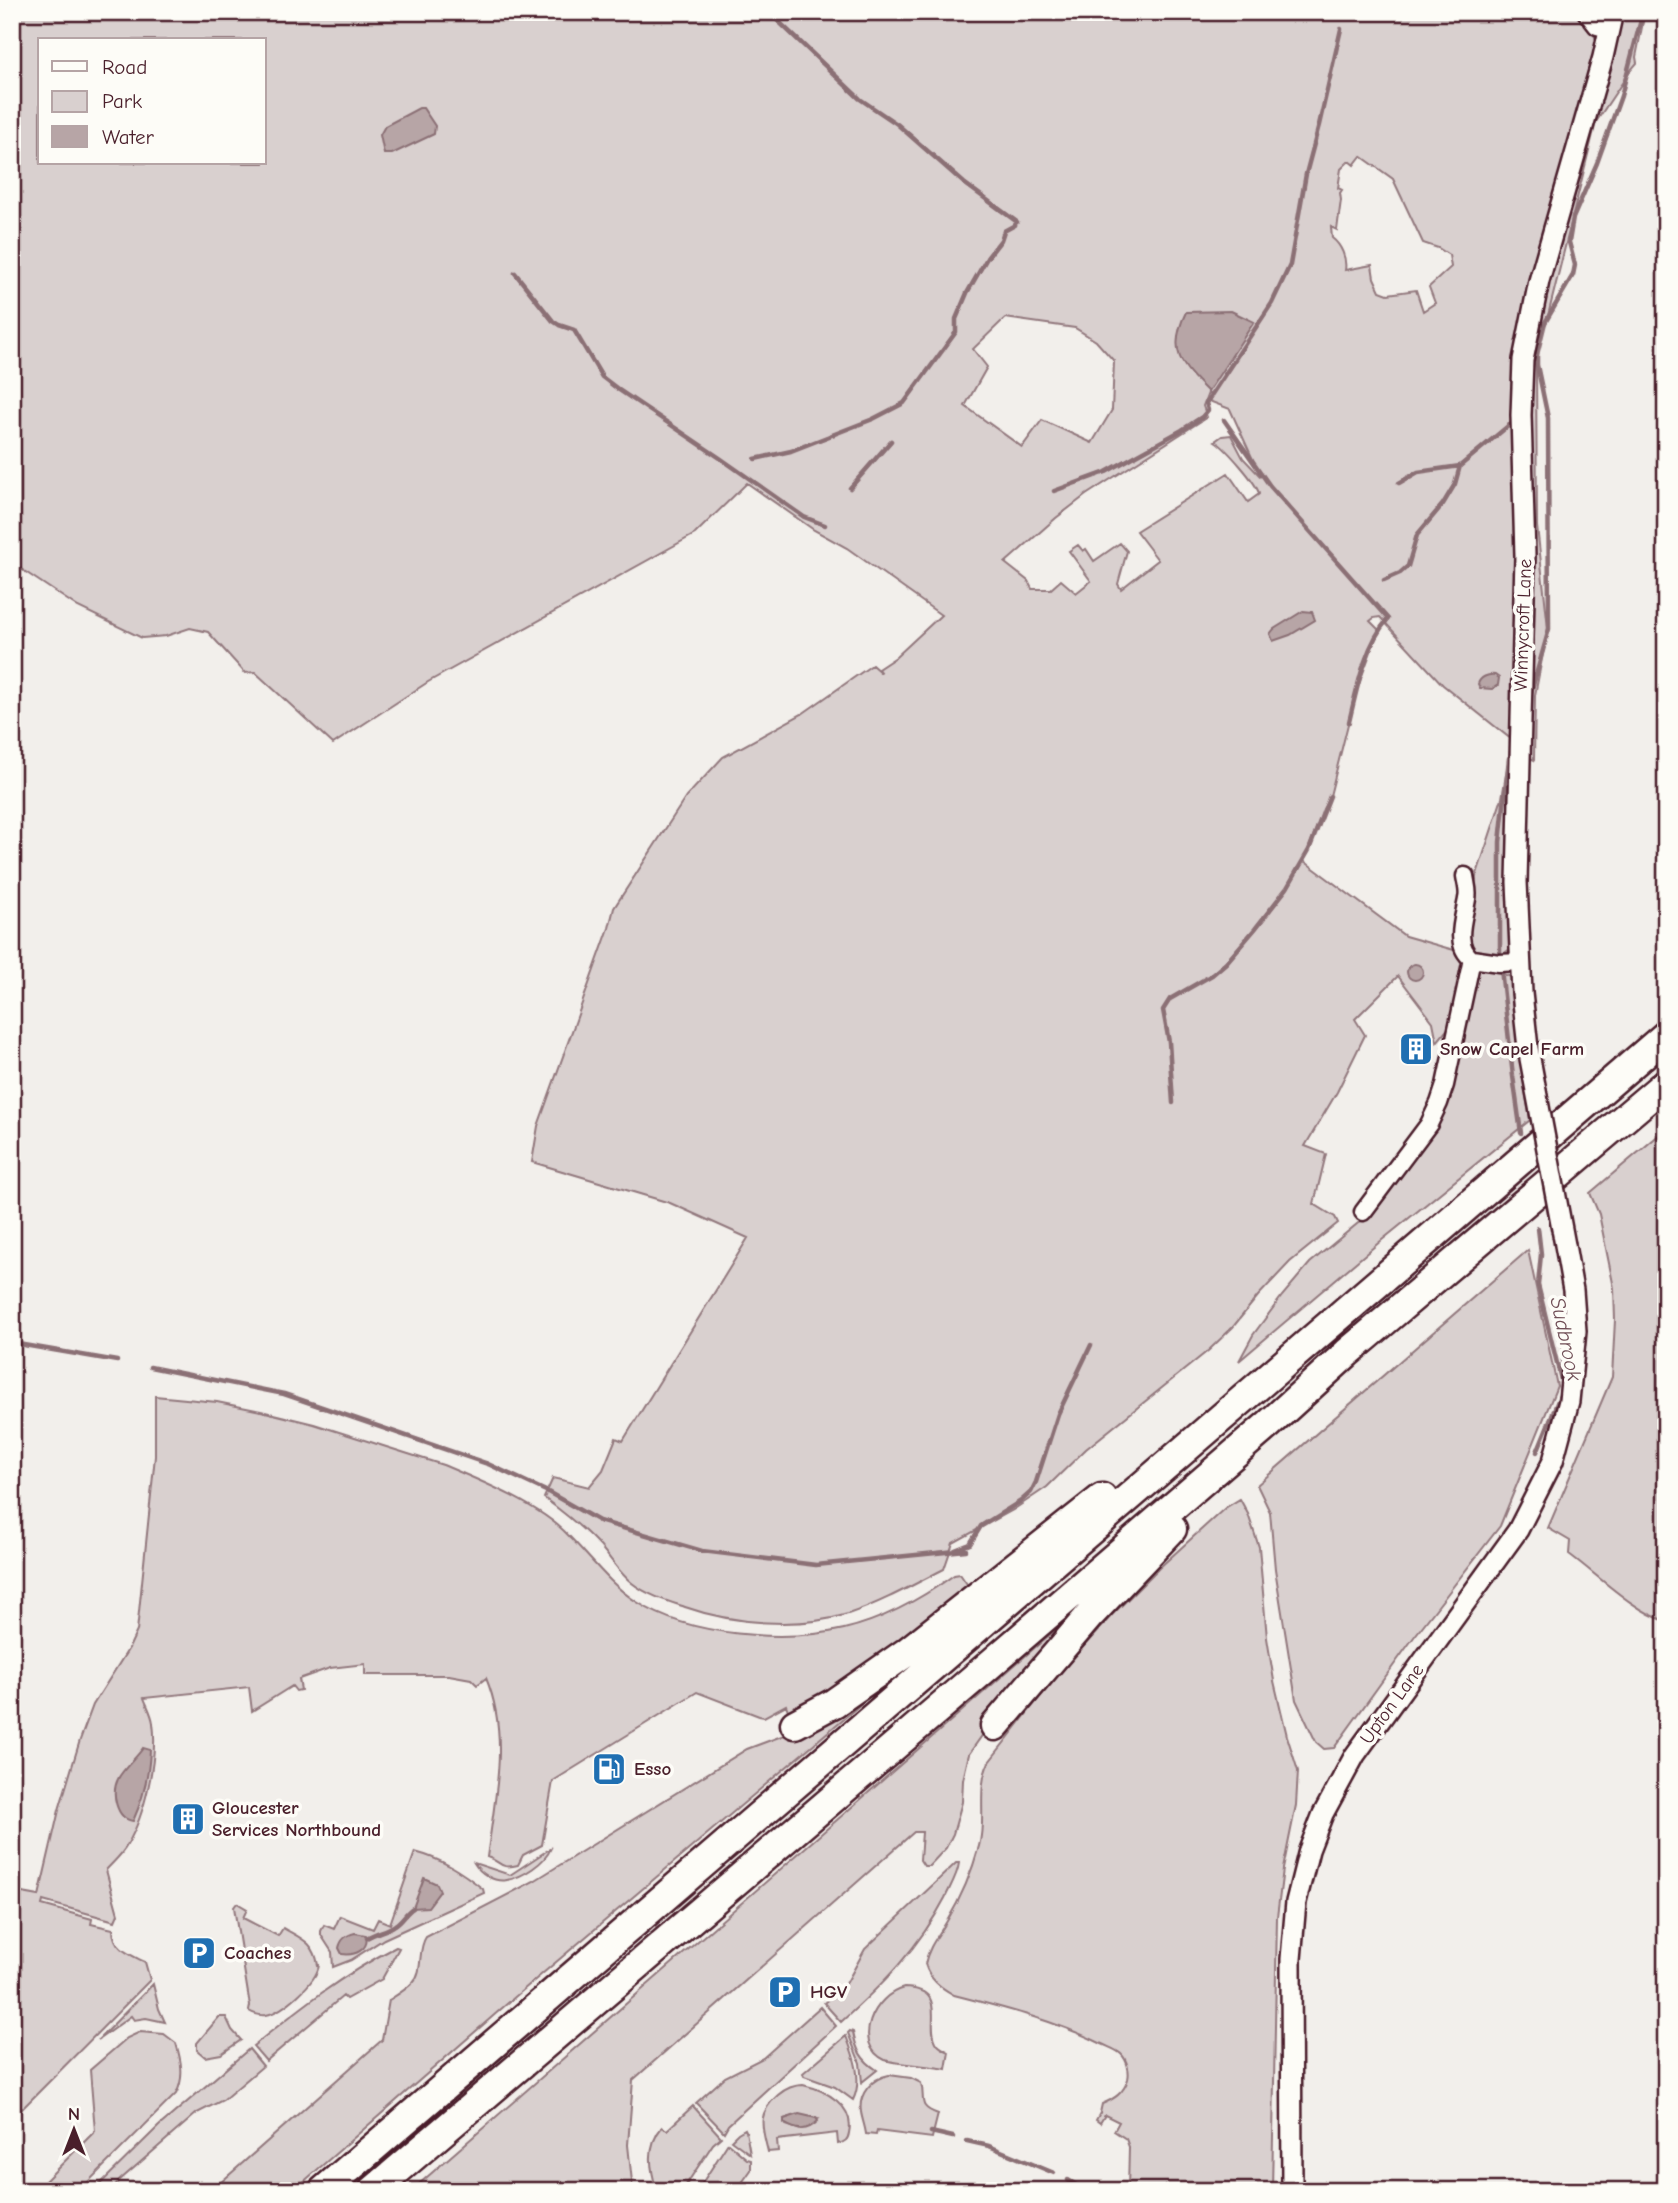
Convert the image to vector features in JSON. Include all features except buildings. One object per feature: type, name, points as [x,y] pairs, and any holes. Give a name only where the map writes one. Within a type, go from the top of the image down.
[{"type":"highway","points":[[323,2191],[1666,1035]]},
{"type":"highway","points":[[373,2191],[1269,1424],[1358,1344],[1666,1083]]},
{"type":"highway","points":[[794,1724],[834,1703],[907,1651],[1162,1449],[1246,1398]]},
{"type":"highway","points":[[995,1726],[1090,1615],[1205,1497],[1269,1424]]},
{"type":"street","points":[[1586,12],[1597,26],[1611,20]]},
{"type":"street","name":"Winnycroft Lane","points":[[1565,1245],[1528,1048],[1520,962],[1517,882],[1525,556],[1521,415],[1523,360],[1539,281],[1611,20]]},
{"type":"street","points":[[1465,876],[1468,896],[1461,924],[1464,950],[1472,959],[1499,963],[1520,962]]},
{"type":"street","points":[[1363,1212],[1429,1124],[1439,1103],[1472,959]]},
{"type":"street","name":"Upton Lane","points":[[1292,2191],[1292,1936],[1298,1894],[1309,1850],[1323,1814],[1356,1755],[1518,1530],[1553,1461],[1569,1401],[1576,1331],[1573,1290],[1565,1245]]},
{"type":"green space","points":[[12,12],[1580,12],[1596,40],[1600,40],[1532,297],[1511,948],[1495,958],[1480,956],[1468,949],[1476,877],[1502,798],[1512,740],[1443,685],[1380,617],[1374,618],[1370,621],[1379,630],[1356,692],[1330,796],[1304,861],[1405,936],[1461,952],[1463,975],[1451,1025],[1437,1042],[1433,1022],[1398,976],[1355,1019],[1365,1035],[1337,1092],[1305,1146],[1326,1154],[1314,1204],[1335,1217],[1338,1223],[1290,1262],[1209,1350],[1086,1449],[1047,1487],[1013,1510],[953,1543],[944,1569],[885,1599],[848,1614],[809,1622],[766,1623],[704,1613],[664,1600],[632,1583],[591,1537],[544,1498],[553,1478],[589,1487],[603,1470],[616,1438],[623,1441],[748,1238],[670,1203],[532,1162],[538,1126],[614,908],[686,797],[723,757],[802,714],[872,665],[881,673],[878,669],[896,657],[941,615],[847,548],[814,530],[747,483],[695,534],[428,682],[333,744],[255,672],[245,673],[208,632],[190,628],[166,636],[142,638],[78,607],[12,563]],"holes":[[[1361,156],[1393,179],[1423,243],[1449,255],[1451,267],[1429,287],[1435,303],[1423,311],[1416,290],[1388,294],[1380,291],[1372,265],[1345,270],[1341,248],[1332,238],[1331,227],[1337,230],[1341,200],[1342,190],[1338,188],[1341,169],[1349,161],[1354,165]],[[1005,318],[1075,328],[1096,341],[1114,361],[1112,410],[1092,443],[1042,420],[1022,447],[965,406],[987,367],[973,349]],[[1208,393],[1212,396],[1209,401],[1230,409],[1261,477],[1243,458],[1231,435],[1222,436],[1215,441],[1240,466],[1259,494],[1248,502],[1228,473],[1136,531],[1158,560],[1121,589],[1118,584],[1127,551],[1120,543],[1094,561],[1086,549],[1083,551],[1078,545],[1069,551],[1091,581],[1076,593],[1061,580],[1051,589],[1032,589],[1028,581],[1005,563],[1086,495],[1207,417],[1203,406]]]},
{"type":"green space","points":[[1618,12],[1645,12],[1637,63],[1596,122],[1536,364],[1537,526],[1548,628],[1535,695],[1534,760],[1526,756],[1528,399],[1534,338]]},
{"type":"green space","points":[[1490,969],[1511,977],[1530,1120],[1239,1361],[1253,1335],[1310,1263],[1369,1214],[1395,1184],[1419,1146],[1475,975],[1479,970]]},
{"type":"green space","points":[[1666,1129],[1666,1621],[1654,1617],[1616,1592],[1569,1554],[1570,1541],[1548,1528],[1612,1377],[1614,1288],[1599,1214],[1590,1193]]},
{"type":"green space","points":[[1528,1250],[1557,1386],[1500,1526],[1414,1637],[1334,1748],[1324,1749],[1316,1742],[1296,1700],[1275,1569],[1270,1512],[1257,1485]]},
{"type":"green space","points":[[155,1396],[217,1402],[314,1424],[443,1465],[475,1478],[526,1504],[556,1524],[618,1587],[637,1602],[683,1623],[737,1634],[766,1636],[820,1633],[844,1629],[887,1614],[929,1592],[954,1575],[960,1574],[969,1587],[882,1654],[789,1713],[786,1705],[764,1717],[759,1716],[697,1692],[553,1781],[542,1845],[523,1855],[518,1865],[512,1866],[504,1866],[487,1857],[497,1789],[499,1744],[493,1700],[486,1678],[477,1685],[471,1679],[449,1675],[365,1675],[365,1664],[330,1668],[299,1679],[301,1690],[296,1691],[292,1686],[252,1711],[249,1687],[144,1698],[153,1723],[152,1769],[133,1833],[123,1852],[106,1870],[118,1914],[115,1921],[43,1901],[42,1905],[92,1919],[91,1924],[113,1929],[119,1946],[145,1962],[150,1980],[12,2119],[12,1908],[17,1892],[39,1896],[59,1810],[80,1740],[93,1705],[137,1631],[155,1456]]},
{"type":"green space","points":[[1240,1499],[1259,1547],[1267,1638],[1274,1681],[1298,1771],[1296,1805],[1283,1869],[1277,1917],[1272,2191],[1128,2191],[1129,2147],[1126,2139],[1114,2131],[1119,2122],[1105,2115],[1100,2123],[1096,2120],[1102,2104],[1118,2095],[1126,2084],[1128,2069],[1121,2054],[1048,2022],[954,1995],[936,1982],[925,1964],[931,1947],[961,1894],[976,1856],[982,1825],[983,1782],[989,1762],[1054,1679],[1113,1614],[1225,1508]]},
{"type":"green space","points":[[1086,1603],[969,1754],[963,1780],[962,1802],[953,1834],[946,1848],[929,1866],[924,1866],[920,1860],[922,1832],[914,1832],[633,2080],[628,2145],[633,2191],[411,2191]]},
{"type":"green space","points":[[914,1659],[516,1996],[293,2191],[211,2191],[382,2040],[389,2000],[408,1987],[416,1977],[426,1937],[534,1881],[747,1749],[795,1731]]},
{"type":"green space","points":[[551,1848],[544,1859],[533,1868],[520,1876],[502,1881],[488,1876],[474,1863],[510,1875]]},
{"type":"green space","points":[[415,1852],[451,1867],[483,1889],[484,1893],[384,1939],[351,1960],[333,1967],[332,1952],[321,1935],[324,1925],[334,1929],[340,1916],[373,1929],[378,1919],[390,1924]]},
{"type":"green space","points":[[959,1863],[954,1881],[924,1933],[885,1980],[841,2022],[824,2003],[847,1982],[865,1949]]},
{"type":"green space","points":[[237,1903],[247,1909],[243,1918],[278,1936],[283,1928],[301,1938],[314,1951],[319,1965],[306,1988],[273,2013],[266,2015],[249,2011],[234,1907]]},
{"type":"green space","points":[[396,1947],[399,1948],[382,1979],[346,1999],[343,1996],[266,2061],[253,2046],[322,1993]]},
{"type":"green space","points":[[153,1984],[165,2022],[146,2018],[134,2020],[131,2016],[98,2040]]},
{"type":"green space","points":[[904,1988],[918,1990],[926,1994],[931,2001],[933,2034],[940,2047],[949,2052],[946,2069],[885,2060],[875,2053],[869,2043],[870,2021],[876,2010],[893,1992]]},
{"type":"green space","points":[[820,2007],[836,2026],[728,2125],[724,2132],[696,2103],[725,2077],[763,2058]]},
{"type":"green space","points":[[219,2017],[226,2017],[241,2040],[221,2054],[205,2057],[197,2050],[197,2043]]},
{"type":"green space","points":[[140,2032],[164,2034],[176,2043],[181,2075],[176,2094],[79,2191],[35,2191],[95,2131],[90,2070],[127,2038]]},
{"type":"green space","points":[[853,2032],[863,2058],[877,2070],[862,2082],[860,2063],[848,2033]]},
{"type":"green space","points":[[846,2036],[857,2076],[853,2100],[835,2087],[804,2076],[803,2073]]},
{"type":"green space","points":[[249,2049],[263,2066],[223,2100],[197,2113],[120,2180],[111,2191],[93,2191],[159,2126]]},
{"type":"green space","points":[[889,2075],[911,2078],[921,2083],[924,2105],[938,2114],[932,2138],[877,2131],[876,2135],[866,2134],[861,2112],[864,2093],[872,2083]]},
{"type":"green space","points":[[803,2085],[829,2095],[843,2107],[850,2123],[848,2137],[838,2144],[837,2133],[777,2140],[778,2151],[768,2152],[762,2121],[766,2108],[784,2090]],"holes":[[[797,2115],[818,2119],[800,2130],[786,2125],[784,2119]]]},
{"type":"green space","points":[[693,2106],[721,2137],[713,2144],[682,2191],[657,2191],[651,2166],[653,2142],[662,2127],[667,2130]]},
{"type":"green space","points":[[745,2129],[746,2131],[750,2154],[731,2140]]},
{"type":"green space","points":[[728,2143],[751,2160],[751,2170],[736,2191],[697,2191]]},
{"type":"water","points":[[423,108],[435,126],[434,134],[392,154],[384,154],[380,135],[385,126]]},
{"type":"water","points":[[1231,311],[1254,322],[1208,392],[1190,374],[1180,356],[1177,347],[1180,326],[1186,312]]},
{"type":"water","points":[[1303,611],[1312,612],[1315,620],[1290,635],[1273,641],[1270,634],[1274,629]]},
{"type":"water","points":[[1495,675],[1499,678],[1498,685],[1492,689],[1480,688],[1478,684],[1482,678]]},
{"type":"water","points":[[1415,964],[1421,966],[1421,978],[1415,980],[1409,978],[1407,972],[1409,966]]},
{"type":"water","points":[[143,1748],[150,1750],[148,1768],[143,1795],[133,1821],[122,1816],[119,1811],[115,1791],[120,1775]]},
{"type":"water","points":[[424,1878],[437,1884],[440,1891],[428,1907],[413,1908]]},
{"type":"water","points":[[355,1933],[366,1935],[366,1945],[356,1953],[342,1954],[339,1948],[341,1942]]},
{"type":"water","points":[[799,2114],[816,2118],[818,2121],[802,2129],[784,2123],[784,2119]]},
{"type":"waterway","points":[[1530,696],[1549,629],[1548,418],[1537,365],[1537,350],[1543,326],[1573,275],[1575,265],[1569,242],[1573,218],[1597,163],[1621,96],[1643,12]]},
{"type":"waterway","points":[[775,18],[860,99],[897,124],[964,183],[1017,222]]},
{"type":"waterway","points":[[1054,491],[1106,472],[1182,430],[1208,410],[1206,403],[1272,303],[1290,265],[1306,174],[1341,29]]},
{"type":"waterway","points":[[755,459],[791,451],[873,419],[904,403],[956,332],[956,319],[967,293],[1004,231],[1015,225]]},
{"type":"waterway","points":[[515,273],[553,321],[574,330],[602,377],[804,517],[825,525]]},
{"type":"waterway","points":[[1224,420],[1270,486],[1388,619],[1373,641],[1368,654],[1349,722]]},
{"type":"waterway","points":[[1399,483],[1418,472],[1460,466],[1514,421]]},
{"type":"waterway","points":[[850,488],[891,441]]},
{"type":"waterway","points":[[1384,580],[1408,566],[1417,535],[1443,504],[1455,484],[1460,466]]},
{"type":"waterway","name":"Sudbrook","points":[[1500,952],[1500,842],[1509,758]]},
{"type":"waterway","points":[[1173,1103],[1169,1042],[1163,1010],[1170,999],[1212,975],[1226,963],[1287,888],[1309,850],[1330,796]]},
{"type":"waterway","name":"Sudbrook","points":[[1501,969],[1521,1133]]},
{"type":"waterway","name":"Sudbrook","points":[[1537,1452],[1563,1388],[1538,1285],[1541,1254],[1538,1228]]},
{"type":"waterway","points":[[12,1343],[117,1361]]},
{"type":"waterway","points":[[955,1550],[970,1544],[981,1526],[1031,1492],[1058,1414],[1091,1345]]},
{"type":"waterway","points":[[150,1367],[284,1394],[488,1464],[548,1492],[599,1521],[702,1551],[816,1565],[966,1550]]},
{"type":"waterway","points":[[367,1938],[389,1929],[413,1908]]},
{"type":"waterway","points":[[931,2132],[953,2137]]},
{"type":"waterway","points":[[967,2141],[989,2146],[1054,2173]]},
{"type":"waterway","points":[[1068,2180],[1086,2191]]},
{"type":"place","name":"Snow Capel Farm","points":[[1416,1049]]},
{"type":"place","name":"Esso","points":[[609,1769]]},
{"type":"place","name":"Gloucester Services Northbound","points":[[188,1819]]},
{"type":"place","name":"Coaches","points":[[199,1953]]},
{"type":"place","name":"HGV","points":[[785,1992]]}]
